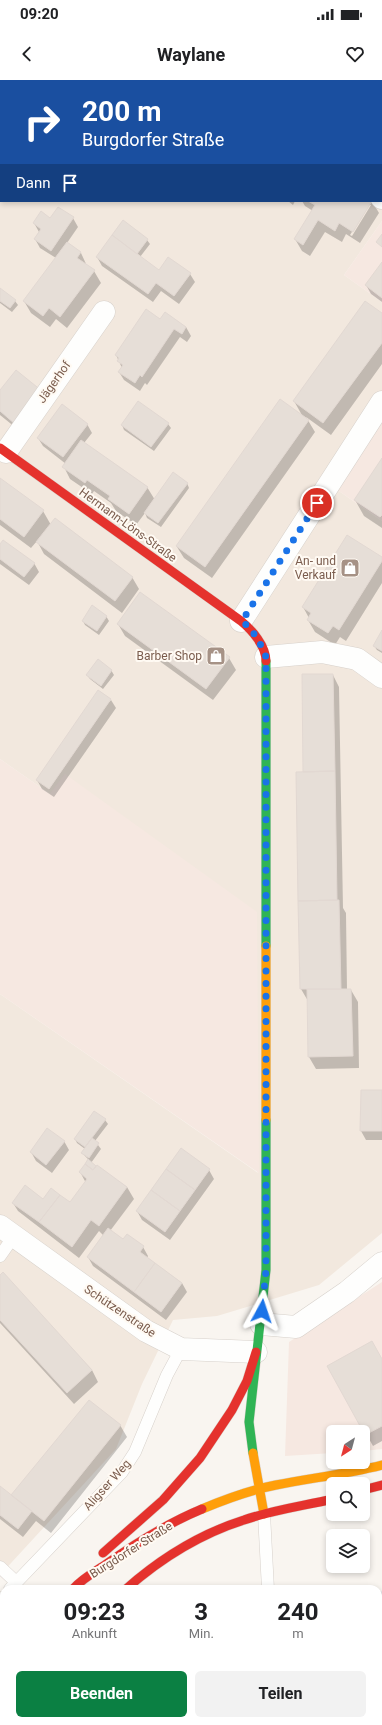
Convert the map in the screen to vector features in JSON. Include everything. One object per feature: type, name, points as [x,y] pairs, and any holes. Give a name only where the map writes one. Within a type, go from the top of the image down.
[{"type":"street","name":"Jägerhof","points":[[3,450],[104,312]]},
{"type":"street","points":[[264,1514],[252,1450],[249,1422],[266,1270],[266,657],[262,645],[253,631],[242,621],[382,402]]},
{"type":"street","name":"Hermann-Löns-Straße","points":[[3,450],[242,621]]},
{"type":"street","points":[[266,657],[322,652],[357,659],[382,677]]},
{"type":"street","name":"Schützenstraße","points":[[7,1231],[146,1331],[181,1349],[256,1352]]},
{"type":"street","points":[[261,1324],[296,1327],[347,1292],[382,1263]]},
{"type":"street","points":[[77,1585],[108,1547],[163,1500],[200,1458],[232,1410],[247,1381],[256,1352]]},
{"type":"street","name":"Burgdorfer Straße","points":[[78,1585],[144,1538],[180,1519],[218,1502],[259,1489],[382,1465]]},
{"type":"street","points":[[370,1488],[382,1485]]},
{"type":"street","points":[[131,1585],[161,1562],[193,1543],[233,1523],[264,1514],[326,1501]]},
{"type":"lane","points":[[0,1256],[7,1231]]},
{"type":"lane","name":"Aligser Weg","points":[[0,1567],[13,1585],[122,1472],[136,1452],[167,1375],[181,1349]]},
{"type":"lane","points":[[264,1514],[268,1585]]},
{"type":"shaded area","points":[[0,202],[382,202],[382,221],[344,275],[382,302],[382,420],[336,489],[382,521],[382,1233],[319,1285],[217,1316],[173,1320],[142,1384],[116,1449],[0,1575],[0,994],[258,1173],[50,794],[0,759]]},
{"type":"shaded area","points":[[382,221],[382,302],[344,275]]},
{"type":"shaded area","points":[[382,420],[382,521],[336,489]]},
{"type":"shaded area","points":[[0,759],[50,794],[65,774],[257,912],[259,1173],[0,994]]},
{"type":"shaded area","points":[[382,1282],[382,1449],[370,1450],[370,1425],[326,1425],[326,1453],[285,1456],[289,1342]]},
{"type":"building","points":[[310,202],[371,202],[353,232],[339,223],[335,231],[318,220],[303,245],[294,239],[315,205]]},
{"type":"building","points":[[58,207],[74,217],[51,251],[34,239],[41,229],[33,223],[41,211],[50,218]]},
{"type":"building","points":[[123,220],[148,239],[137,254],[112,235]]},
{"type":"building","points":[[382,234],[382,247],[376,242]]},
{"type":"building","points":[[112,235],[159,270],[168,257],[191,273],[174,296],[156,283],[148,294],[96,257]]},
{"type":"building","points":[[67,242],[81,252],[77,258],[95,270],[60,317],[49,308],[43,316],[23,301]]},
{"type":"building","points":[[382,262],[382,298],[365,285]]},
{"type":"building","points":[[0,288],[16,300],[10,308],[0,301]]},
{"type":"building","points":[[365,301],[382,313],[382,343],[323,423],[293,401]]},
{"type":"building","points":[[146,309],[160,319],[165,312],[186,327],[182,334],[174,329],[142,377],[140,375],[135,383],[118,372],[123,365],[117,361],[119,358],[115,355]]},
{"type":"building","points":[[16,370],[42,391],[15,424],[0,411],[0,390]]},
{"type":"building","points":[[280,399],[309,420],[205,567],[176,546]]},
{"type":"building","points":[[138,401],[169,423],[151,447],[121,425]]},
{"type":"building","points":[[62,404],[88,424],[63,457],[37,438]]},
{"type":"building","points":[[81,440],[148,487],[129,514],[108,499],[110,496],[87,480],[85,483],[62,467]]},
{"type":"building","points":[[382,458],[382,515],[380,517],[354,500]]},
{"type":"building","points":[[173,472],[188,483],[158,523],[144,513]]},
{"type":"building","points":[[0,478],[44,510],[24,537],[0,519]]},
{"type":"building","points":[[55,518],[133,577],[115,601],[36,542]]},
{"type":"building","points":[[347,535],[382,557],[382,561],[339,630],[333,626],[328,633],[307,620],[311,613],[302,607]]},
{"type":"building","points":[[3,540],[35,563],[24,577],[0,559],[0,544]]},
{"type":"building","points":[[140,592],[230,657],[206,689],[117,624]]},
{"type":"building","points":[[92,605],[107,616],[97,631],[82,621]]},
{"type":"building","points":[[382,630],[382,651],[373,646]]},
{"type":"building","points":[[98,659],[112,670],[101,686],[86,675]]},
{"type":"building","points":[[302,674],[333,674],[335,771],[303,772]]},
{"type":"building","points":[[98,690],[111,699],[49,789],[36,780]]},
{"type":"building","points":[[335,771],[337,900],[298,901],[296,772]]},
{"type":"building","points":[[339,900],[341,989],[300,989],[298,901]]},
{"type":"building","points":[[307,989],[351,989],[353,1056],[308,1057]]},
{"type":"building","points":[[361,1090],[382,1090],[382,1131],[360,1131]]},
{"type":"building","points":[[94,1111],[106,1119],[85,1147],[74,1139]]},
{"type":"building","points":[[47,1128],[65,1141],[46,1165],[30,1152]]},
{"type":"building","points":[[92,1138],[99,1143],[89,1158],[81,1153]]},
{"type":"building","points":[[181,1148],[210,1169],[195,1190],[166,1169]]},
{"type":"building","points":[[88,1159],[96,1166],[93,1170],[85,1164]]},
{"type":"building","points":[[85,1164],[93,1170],[97,1165],[127,1187],[99,1226],[91,1220],[72,1247],[39,1222],[60,1195],[70,1202],[87,1179],[79,1172]]},
{"type":"building","points":[[166,1169],[195,1190],[180,1211],[151,1190]]},
{"type":"building","points":[[25,1185],[43,1199],[51,1188],[60,1195],[39,1222],[12,1203]]},
{"type":"building","points":[[151,1190],[180,1211],[165,1232],[136,1211]]},
{"type":"building","points":[[108,1228],[123,1239],[127,1234],[144,1246],[140,1252],[155,1263],[134,1292],[87,1257]]},
{"type":"building","points":[[155,1263],[182,1283],[161,1312],[134,1292]]},
{"type":"building","points":[[3,1272],[92,1370],[67,1393],[0,1320],[0,1275]]},
{"type":"building","points":[[372,1341],[382,1359],[382,1426],[370,1432],[370,1425],[359,1425],[327,1366]]},
{"type":"building","points":[[89,1400],[121,1425],[44,1521],[11,1495]]},
{"type":"building","points":[[0,1486],[32,1511],[18,1529],[0,1515]]},
{"type":"traffic: fast","points":[[266,661],[266,946]]},
{"type":"traffic: fast","points":[[253,1453],[249,1422],[266,1270],[266,1120]]},
{"type":"traffic: slow","points":[[266,946],[266,1120]]},
{"type":"traffic: slow","points":[[253,1453],[264,1514]]},
{"type":"traffic: slow","points":[[202,1509],[257,1489],[382,1465]]},
{"type":"traffic: jam","points":[[0,448],[241,621],[250,629],[261,644],[266,661]]},
{"type":"traffic: jam","points":[[103,1553],[163,1500],[200,1458],[232,1410],[247,1381],[256,1352]]},
{"type":"traffic: jam","points":[[370,1488],[382,1485]]},
{"type":"traffic: jam","points":[[131,1585],[181,1548],[212,1532],[255,1517],[326,1500]]},
{"type":"traffic: jam","points":[[77,1585],[140,1541],[202,1509]]},
{"type":"place","name":"An- und Verkauf","points":[[350,568]]},
{"type":"place","name":"Barber Shop","points":[[216,656]]},
{"type":"route","points":[[262,1311],[266,1270],[266,657],[262,645],[253,631],[242,621],[317,503]]}]
